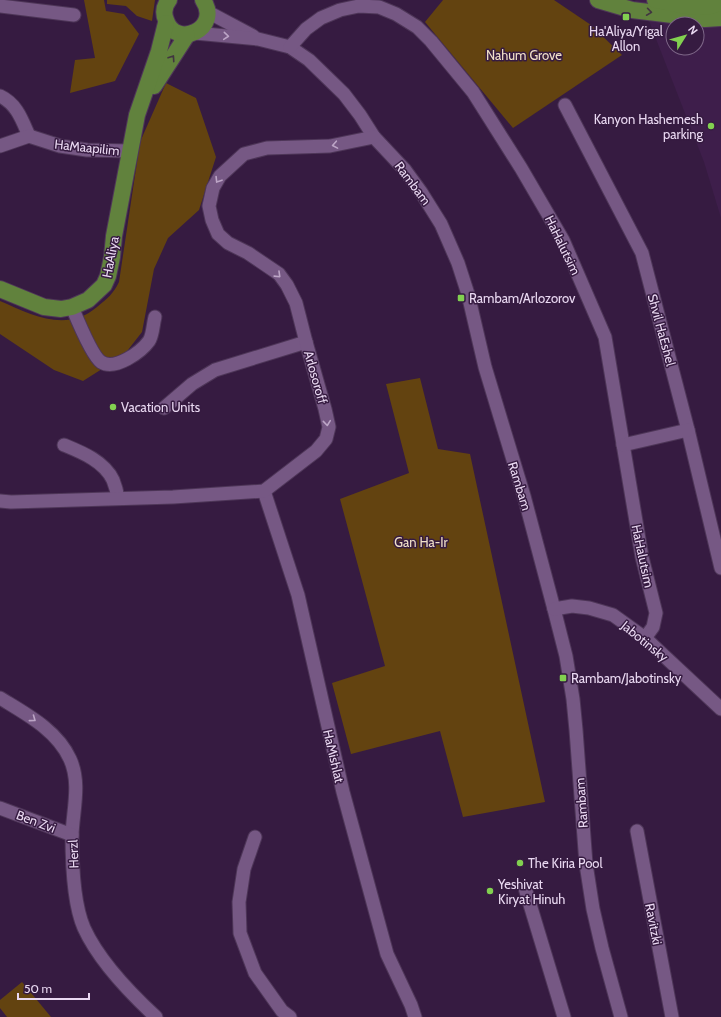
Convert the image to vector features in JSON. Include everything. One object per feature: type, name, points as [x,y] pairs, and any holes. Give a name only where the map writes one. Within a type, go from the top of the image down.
[{"type":"main road","name":"HaAliya","points":[[0,289],[44,307],[56,309],[72,307],[88,300],[104,285],[108,276],[137,115],[159,52],[166,23],[164,10],[169,0]]},
{"type":"main road","points":[[598,0],[632,10],[705,19],[721,18]]},
{"type":"main road","points":[[655,0],[703,8],[721,2]]},
{"type":"main road","name":"HaAliya","points":[[137,115],[161,75],[191,34],[204,25],[207,5]]},
{"type":"main road","points":[[166,23],[175,32],[191,34]]},
{"type":"street","name":"Rambam","points":[[207,5],[258,39]]},
{"type":"street","points":[[0,6],[74,15]]},
{"type":"street","name":"HaHalutsim","points":[[290,47],[306,29],[321,18],[340,10],[359,6],[379,7],[396,14],[417,27],[436,47],[473,92],[521,168],[563,240],[605,337],[642,557],[656,613],[653,627],[645,638]]},
{"type":"street","name":"Rambam","points":[[191,34],[258,39],[290,47],[309,60],[344,94],[374,137],[405,170],[441,224],[458,263],[468,294],[485,367],[524,496],[566,656],[573,699],[586,864],[593,909],[621,1017]]},
{"type":"street","points":[[0,96],[6,99],[18,111],[29,136],[0,146]]},
{"type":"street","name":"Shvil HaEshel","points":[[565,105],[642,253],[688,430],[721,568]]},
{"type":"street","name":"HaMaapilim","points":[[29,136],[60,146],[87,150],[130,151]]},
{"type":"street","name":"Arlosoroff","points":[[264,491],[304,462],[316,451],[326,439],[329,427],[296,303],[287,285],[279,274],[248,253],[228,243],[218,234],[212,220],[210,206],[213,188],[220,176],[244,154],[266,148],[330,146],[374,137]]},
{"type":"street","points":[[72,307],[93,352],[101,362],[113,364],[126,360],[145,346],[150,340],[155,317]]},
{"type":"street","points":[[164,408],[192,384],[215,370],[306,342]]},
{"type":"street","points":[[623,445],[688,430]]},
{"type":"street","points":[[64,445],[86,455],[101,465],[112,478],[118,498]]},
{"type":"street","points":[[0,501],[11,502],[173,497],[264,491]]},
{"type":"street","name":"HaMishlat","points":[[264,491],[298,595],[342,792],[387,954],[411,1005],[415,1017]]},
{"type":"street","name":"Jabotinsky","points":[[554,609],[572,606],[589,608],[613,615],[645,638],[721,709]]},
{"type":"street","name":"Herzl","points":[[0,698],[32,718],[48,731],[61,745],[70,759],[75,774],[76,788],[72,835],[76,901],[84,927],[98,952],[114,973],[141,1004],[156,1017]]},
{"type":"street","name":"Ben Zvi","points":[[0,808],[72,835]]},
{"type":"street","name":"Ravitzki","points":[[637,831],[672,1017]]},
{"type":"street","points":[[255,837],[244,869],[239,902],[240,933],[255,973],[282,1011],[290,1017]]},
{"type":"street","points":[[525,888],[564,1017]]},
{"type":"shaded area","points":[[635,0],[721,0],[721,218],[704,162],[649,21]]},
{"type":"green space","points":[[84,0],[104,0],[106,11],[124,14],[139,34],[115,81],[70,93],[75,60],[95,58]]},
{"type":"green space","points":[[107,0],[155,0],[152,21],[137,16],[126,6],[107,4]]},
{"type":"green space","name":"Nahum Grove","points":[[443,0],[554,0],[591,25],[622,55],[513,128],[425,22]]},
{"type":"green space","points":[[166,83],[196,98],[216,157],[199,210],[168,238],[154,269],[142,332],[124,355],[83,381],[54,370],[0,334],[0,301],[24,312],[49,319],[61,320],[73,319],[85,315],[97,307],[112,293],[119,282],[140,142]]},
{"type":"green space","name":"Gan Ha-Ir","points":[[420,378],[438,449],[470,454],[545,802],[463,817],[440,731],[351,754],[332,683],[385,666],[340,499],[409,473],[386,384]]},
{"type":"green space","points":[[22,982],[51,1017],[7,1017],[0,1008],[0,1000]]},
{"type":"place","name":"Ha'Aliya/Yigal Allon","points":[[626,17]]},
{"type":"place","name":"Kanyon Hashemesh parking","points":[[711,126]]},
{"type":"place","name":"Rambam/Arlozorov","points":[[461,298]]},
{"type":"place","name":"Vacation Units","points":[[113,407]]},
{"type":"place","name":"Rambam/Jabotinsky","points":[[563,678]]},
{"type":"place","name":"The Kiria Pool","points":[[520,863]]},
{"type":"place","name":"Yeshivat Kiryat Hinuh","points":[[490,891]]}]
